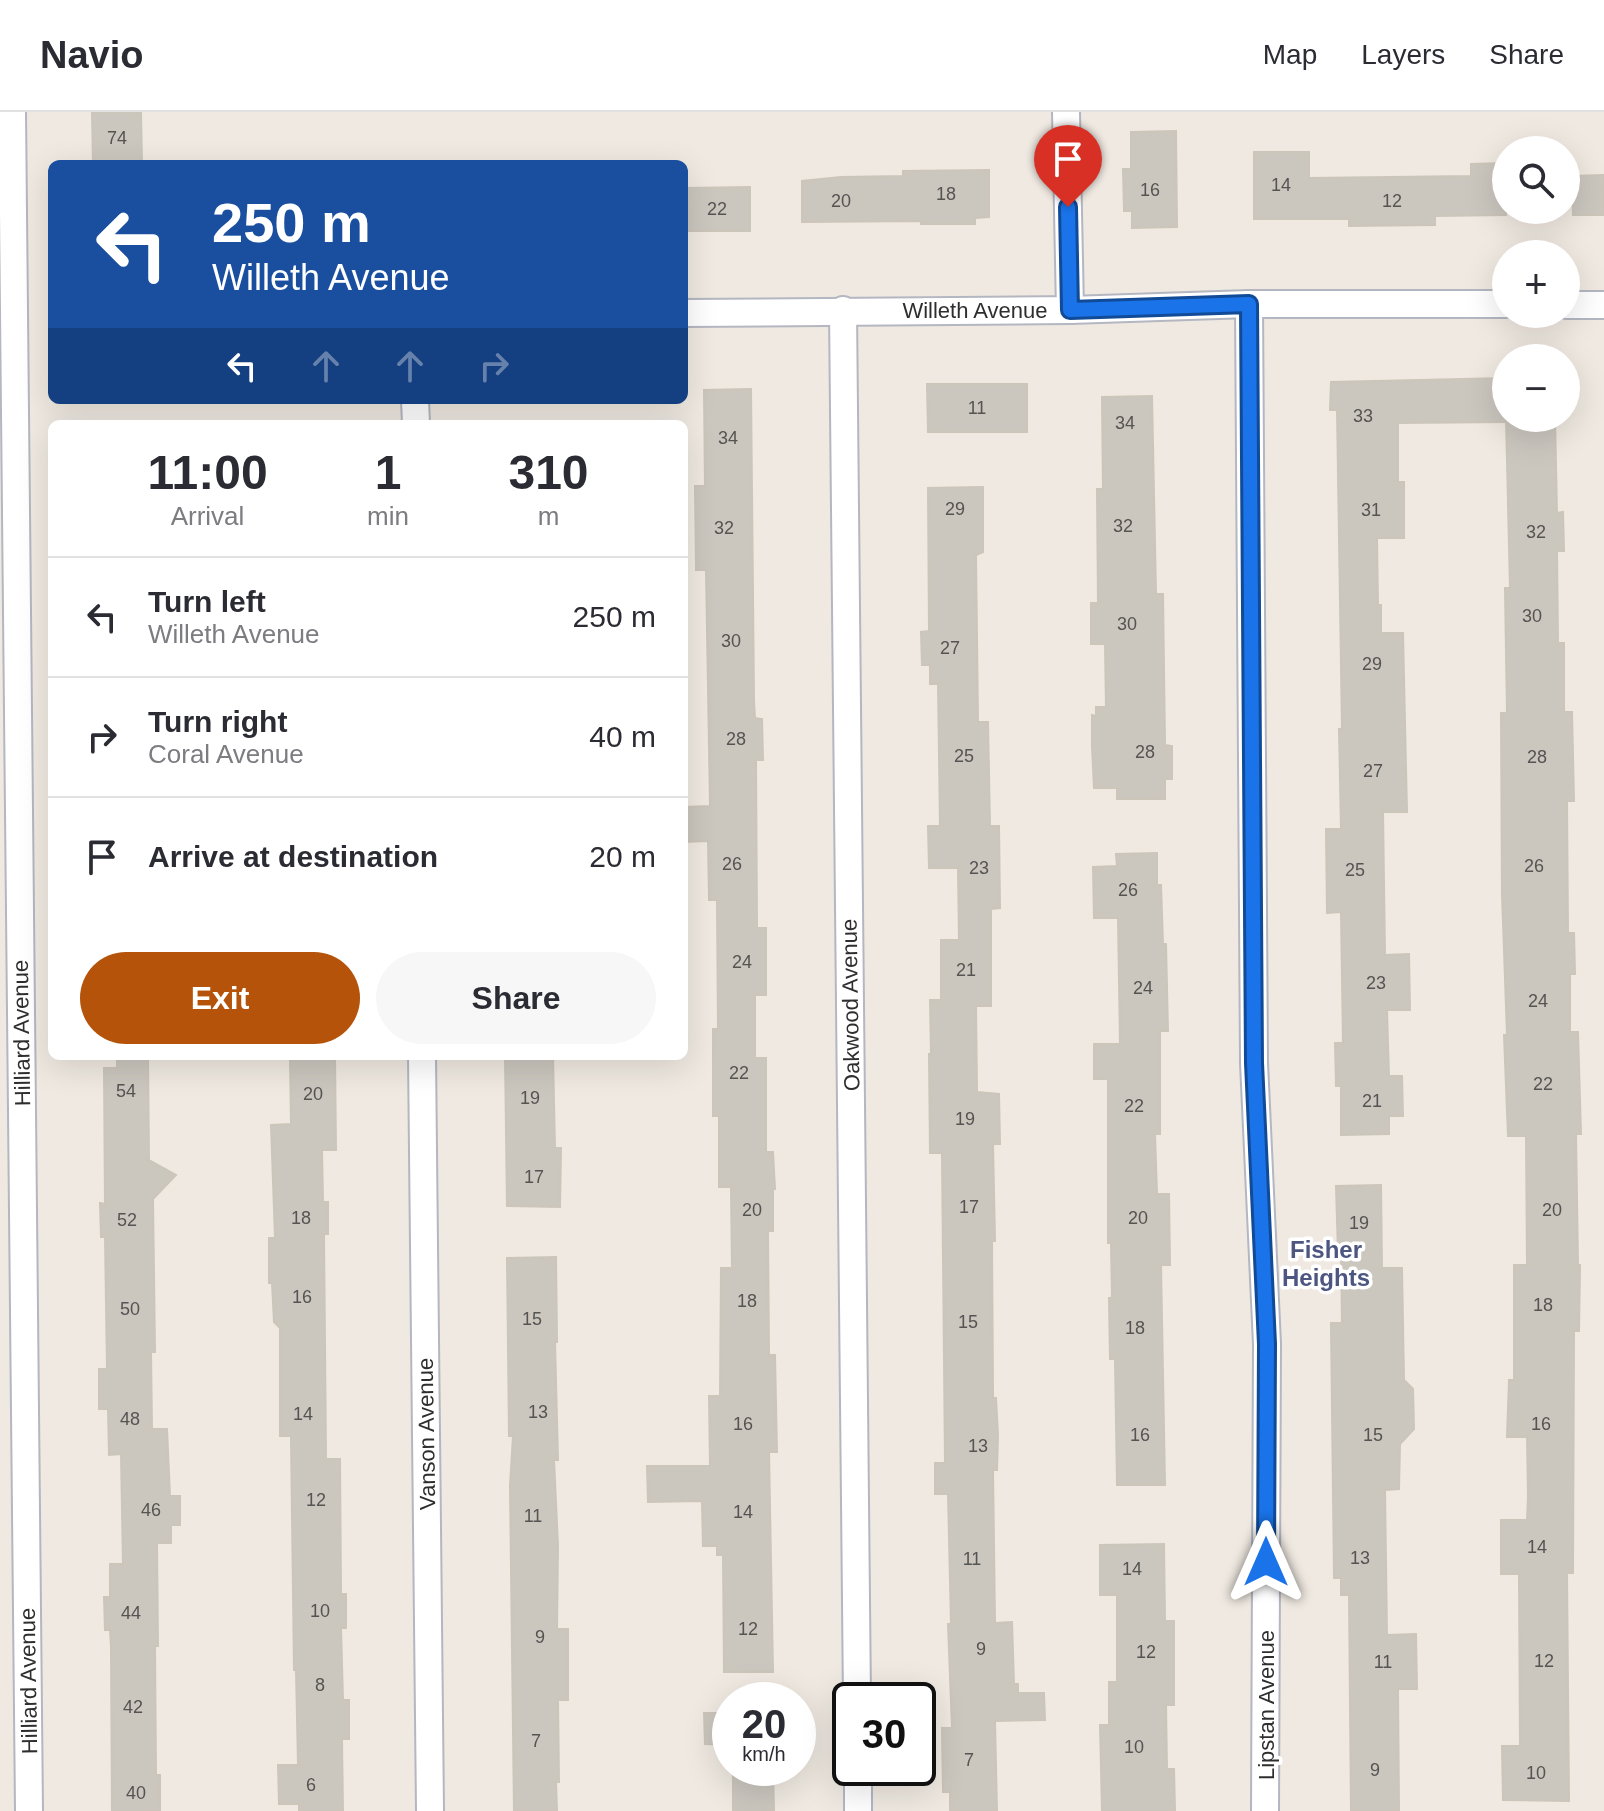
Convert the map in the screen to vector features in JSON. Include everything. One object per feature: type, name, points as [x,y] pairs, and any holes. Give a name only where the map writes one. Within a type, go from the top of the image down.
[{"type":"street","name":"Hilliard Avenue","points":[[12,112],[7,346],[29,1811]]},
{"type":"street","points":[[1066,112],[1070,310]]},
{"type":"street","name":"Willeth Avenue","points":[[688,313],[1070,310],[1249,304],[1492,304]]},
{"type":"street","name":"Lipstan Avenue","points":[[1249,304],[1254,1063],[1267,1344],[1265,1811]]},
{"type":"street","points":[[1580,305],[1604,305]]},
{"type":"street","name":"Oakwood Avenue","points":[[843,310],[857,1682]]},
{"type":"street","name":"Vanson Avenue","points":[[422,1060],[430,1811]]},
{"type":"street","points":[[858,1786],[858,1811]]},
{"type":"building","points":[[92,112],[141,112],[142,160],[93,160]]},
{"type":"building","points":[[1176,131],[1177,227],[1132,228],[1132,211],[1124,211],[1123,169],[1131,169],[1131,132]]},
{"type":"building","points":[[1254,152],[1309,152],[1309,178],[1471,176],[1471,164],[1492,163],[1492,215],[1435,216],[1435,225],[1349,226],[1349,219],[1254,219]]},
{"type":"building","points":[[989,170],[989,217],[975,218],[975,224],[802,222],[802,181],[903,176],[903,171]]},
{"type":"building","points":[[1604,175],[1604,215],[1580,215],[1580,176]]},
{"type":"building","points":[[750,187],[750,231],[688,231],[688,188]]},
{"type":"building","points":[[1492,378],[1492,422],[1398,423],[1398,482],[1404,482],[1404,538],[1377,538],[1381,633],[1403,633],[1407,812],[1383,812],[1385,955],[1409,954],[1410,1010],[1387,1010],[1389,1076],[1402,1076],[1403,1116],[1389,1116],[1389,1134],[1341,1135],[1341,1086],[1336,1086],[1335,1043],[1343,1043],[1341,912],[1327,913],[1326,829],[1341,829],[1339,729],[1342,729],[1337,410],[1330,410],[1331,382]]},
{"type":"building","points":[[927,384],[1027,384],[1027,432],[928,432]]},
{"type":"building","points":[[751,389],[754,701],[755,718],[762,719],[763,760],[756,760],[757,928],[766,928],[766,995],[755,995],[755,1058],[766,1058],[766,1152],[773,1152],[775,1189],[773,1231],[768,1231],[769,1355],[775,1355],[777,1452],[769,1452],[773,1672],[724,1672],[723,1555],[717,1555],[717,1546],[703,1546],[702,1501],[648,1502],[647,1466],[710,1466],[709,1396],[720,1396],[721,1268],[732,1268],[731,1187],[719,1187],[719,1116],[713,1116],[713,1029],[718,1029],[717,900],[709,900],[708,841],[688,842],[688,807],[710,806],[706,570],[696,570],[695,486],[705,486],[704,390]]},
{"type":"building","points":[[1152,396],[1156,594],[1163,594],[1165,745],[1172,746],[1172,779],[1165,779],[1165,799],[1117,799],[1117,788],[1094,788],[1092,746],[1092,715],[1096,716],[1096,707],[1106,707],[1105,644],[1091,644],[1091,603],[1098,603],[1097,489],[1103,489],[1102,397]]},
{"type":"building","points":[[1506,432],[1555,432],[1557,513],[1563,512],[1564,551],[1557,551],[1558,643],[1564,643],[1564,712],[1572,712],[1574,801],[1567,801],[1568,933],[1574,933],[1575,974],[1570,974],[1570,1032],[1578,1032],[1581,1134],[1576,1134],[1580,1265],[1579,1331],[1574,1331],[1573,1573],[1567,1573],[1569,1801],[1503,1800],[1502,1746],[1520,1746],[1519,1574],[1501,1574],[1501,1520],[1527,1520],[1528,1496],[1527,1437],[1507,1437],[1509,1380],[1514,1380],[1514,1265],[1527,1265],[1526,1136],[1508,1136],[1504,1035],[1507,1035],[1501,713],[1507,713],[1505,588],[1510,588]]},
{"type":"building","points":[[983,487],[983,552],[976,555],[978,722],[988,722],[990,826],[999,826],[1000,908],[991,909],[991,1006],[976,1006],[977,1092],[999,1094],[1000,1144],[993,1144],[995,1241],[992,1241],[993,1398],[996,1398],[998,1436],[997,1470],[993,1470],[995,1623],[1012,1622],[1014,1684],[1018,1684],[1018,1693],[1044,1693],[1045,1720],[995,1721],[997,1811],[950,1811],[950,1792],[943,1792],[942,1728],[952,1728],[948,1494],[935,1494],[935,1463],[945,1463],[942,1153],[930,1153],[929,1054],[930,1000],[941,1000],[941,940],[959,940],[958,868],[929,868],[928,826],[940,826],[938,684],[930,684],[930,665],[922,665],[921,632],[929,631],[928,488]]},
{"type":"building","points":[[1157,853],[1157,885],[1161,885],[1163,944],[1166,944],[1168,1031],[1160,1031],[1160,1134],[1155,1134],[1157,1194],[1169,1194],[1170,1265],[1161,1265],[1165,1485],[1117,1485],[1115,1359],[1110,1359],[1109,1298],[1112,1298],[1111,1243],[1108,1243],[1108,1079],[1094,1079],[1094,1044],[1120,1044],[1118,918],[1094,918],[1093,867],[1117,866],[1116,854]]},
{"type":"building","points":[[117,1060],[148,1060],[149,1160],[176,1175],[153,1199],[155,1352],[151,1352],[152,1429],[167,1429],[170,1496],[180,1496],[180,1525],[171,1525],[171,1543],[157,1543],[156,1775],[160,1775],[160,1811],[112,1811],[111,1647],[110,1630],[105,1630],[104,1597],[110,1597],[110,1564],[123,1564],[121,1454],[109,1455],[108,1409],[99,1409],[99,1369],[107,1369],[105,1237],[101,1237],[100,1203],[105,1204],[104,1068],[117,1068]]},
{"type":"building","points":[[290,1060],[335,1060],[336,1150],[322,1150],[323,1202],[328,1202],[328,1234],[324,1234],[326,1459],[340,1459],[341,1594],[346,1594],[346,1628],[341,1628],[343,1700],[349,1700],[349,1739],[342,1739],[343,1811],[299,1811],[299,1804],[279,1804],[278,1765],[298,1765],[291,1436],[280,1436],[280,1328],[274,1322],[272,1283],[269,1283],[269,1238],[275,1238],[271,1125],[291,1124]]},
{"type":"building","points":[[505,1060],[553,1060],[555,1148],[561,1148],[560,1207],[507,1206]]},
{"type":"building","points":[[1381,1185],[1382,1268],[1402,1268],[1404,1380],[1413,1389],[1414,1429],[1400,1444],[1399,1489],[1385,1490],[1387,1635],[1416,1634],[1417,1689],[1398,1689],[1399,1811],[1351,1811],[1349,1595],[1341,1595],[1341,1578],[1334,1578],[1331,1323],[1342,1323],[1336,1186]]},
{"type":"building","points":[[556,1257],[558,1460],[554,1460],[558,1546],[557,1629],[568,1629],[568,1700],[558,1700],[557,1811],[514,1811],[510,1486],[513,1436],[509,1436],[507,1258]]},
{"type":"building","points":[[1164,1544],[1165,1621],[1174,1621],[1174,1705],[1166,1705],[1167,1769],[1174,1769],[1175,1811],[1102,1811],[1100,1725],[1109,1725],[1109,1682],[1117,1682],[1117,1595],[1100,1595],[1100,1545]]},
{"type":"building","points":[[704,1713],[712,1713],[712,1744],[705,1744]]},
{"type":"building","points":[[733,1786],[773,1786],[774,1811],[733,1811]]},
{"type":"district","name":"Fisher Heights","points":[[1326,1264]]},
{"type":"route","points":[[1068,207],[1070,310],[1249,304],[1254,1063],[1267,1344],[1266,1562]]}]
